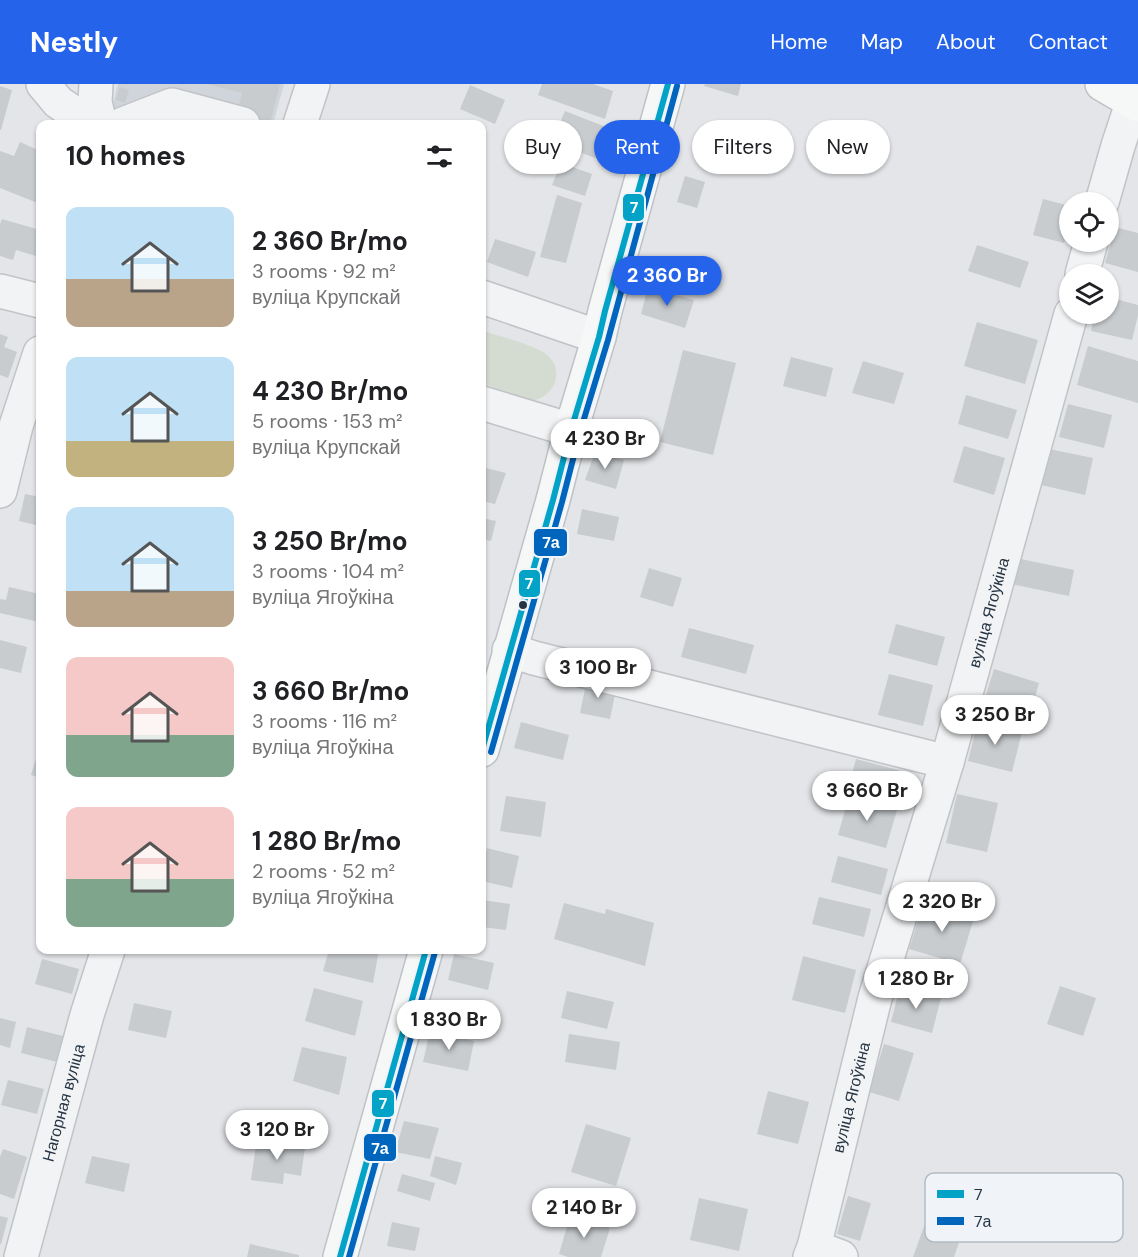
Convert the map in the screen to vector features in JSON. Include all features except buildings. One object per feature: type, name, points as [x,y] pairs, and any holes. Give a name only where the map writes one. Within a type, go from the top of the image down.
[{"type":"main road","points":[[486,735],[668,84]]},
{"type":"main road","points":[[1102,84],[1136,97]]},
{"type":"main road","points":[[340,1257],[425,954]]},
{"type":"street","points":[[43,84],[58,102],[84,120]]},
{"type":"street","points":[[96,84],[95,102],[99,120]]},
{"type":"street","points":[[301,120],[313,84]]},
{"type":"street","points":[[1105,192],[1118,146],[1136,97]]},
{"type":"street","points":[[133,120],[172,105],[228,120]]},
{"type":"street","points":[[0,291],[36,299]]},
{"type":"street","points":[[486,298],[599,337]]},
{"type":"street","name":"вуліца Ягоўкіна","points":[[821,1254],[875,998],[947,762],[1068,324]]},
{"type":"street","points":[[0,491],[16,426],[36,365]]},
{"type":"street","points":[[486,404],[571,430]]},
{"type":"street","points":[[509,650],[947,762]]},
{"type":"street","name":"Нагорная вуліца","points":[[21,1257],[87,1015],[107,954]]},
{"type":"shaded area","points":[[118,84],[284,84],[274,120],[120,120],[112,107]]},
{"type":"shaded area","points":[[486,331],[537,349],[550,358],[555,365],[555,382],[549,392],[531,401],[486,384]]},
{"type":"transit line","name":"7","points":[[486,736],[668,84]]},
{"type":"transit line","name":"7а","points":[[491,752],[580,432],[608,340],[677,86]]},
{"type":"transit line","name":"7","points":[[340,1257],[425,954]]},
{"type":"transit line","name":"7а","points":[[349,1257],[434,954]]}]
